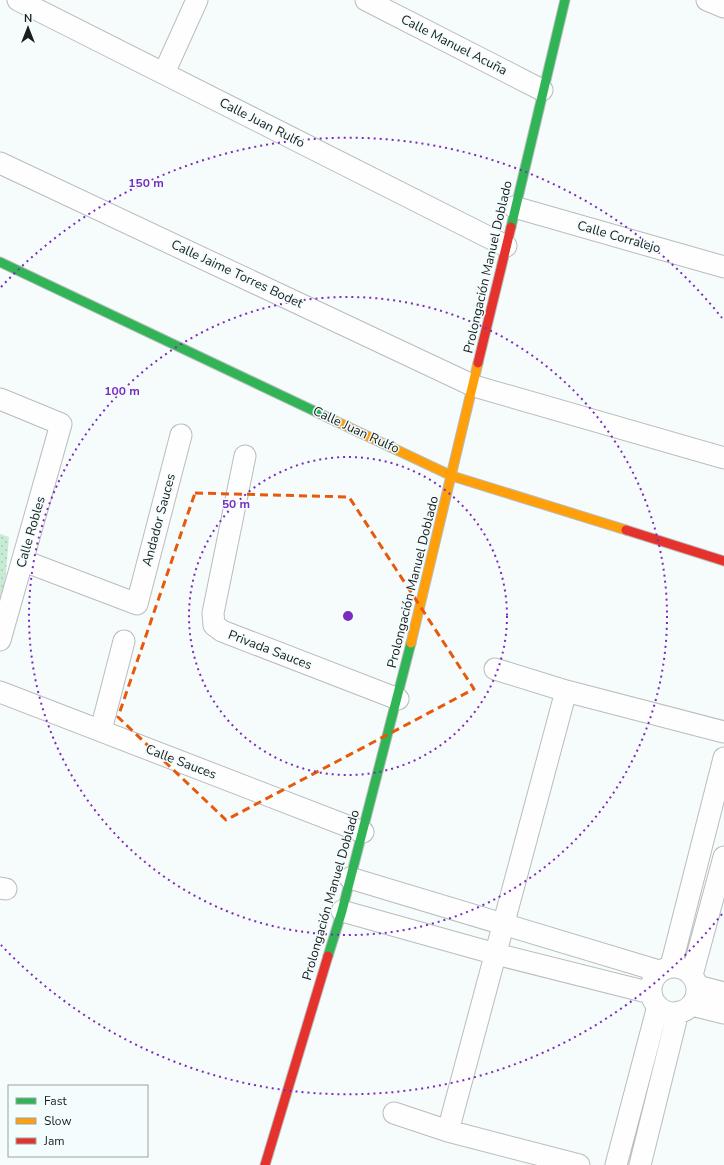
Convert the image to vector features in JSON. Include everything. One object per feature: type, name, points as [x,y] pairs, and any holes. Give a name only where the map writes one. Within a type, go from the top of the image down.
[{"type":"street","name":"Calle Juan Rulfo","points":[[18,0],[506,246]]},
{"type":"street","points":[[164,73],[197,0]]},
{"type":"street","name":"Calle Manuel Acuña","points":[[366,0],[542,90]]},
{"type":"street","name":"Prolongación Manuel Doblado","points":[[265,1165],[342,911],[398,699],[474,386],[514,207],[565,0]]},
{"type":"street","points":[[707,0],[724,7]]},
{"type":"street","name":"Calle Jaime Torres Bodet","points":[[0,163],[474,386],[724,458]]},
{"type":"street","name":"Calle Corralejo","points":[[514,207],[724,267]]},
{"type":"street","name":"Calle Juan Rulfo","points":[[0,262],[452,476],[724,561]]},
{"type":"street","name":"Calle Robles","points":[[0,399],[61,424],[24,561],[0,640]]},
{"type":"street","name":"Andador Sauces","points":[[24,561],[137,604],[181,435]]},
{"type":"street","name":"Privada Sauces","points":[[245,456],[213,613],[214,625],[222,631],[398,699]]},
{"type":"street","points":[[101,730],[124,641]]},
{"type":"street","points":[[495,669],[566,691],[724,732]]},
{"type":"street","points":[[448,1131],[566,691]]},
{"type":"street","name":"Calle Sauces","points":[[0,692],[363,832]]},
{"type":"street","points":[[616,1165],[654,1000],[652,981],[665,969],[724,758]]},
{"type":"street","points":[[640,1165],[690,995],[723,862]]},
{"type":"street","points":[[350,878],[503,924],[665,969],[683,968],[690,995],[724,1013]]},
{"type":"street","points":[[342,911],[654,1000],[667,1012],[690,995],[724,993]]},
{"type":"street","points":[[394,1113],[448,1131],[579,1165]]},
{"type":"highlighted area","points":[[195,493],[349,497],[474,689],[226,820],[118,717]]},
{"type":"green space","points":[[0,534],[9,537],[3,606],[0,605]]},
{"type":"traffic: fast","points":[[511,227],[565,0]]},
{"type":"traffic: fast","points":[[0,262],[329,418]]},
{"type":"traffic: fast","points":[[328,956],[342,911],[411,643]]},
{"type":"traffic: slow","points":[[411,643],[478,363]]},
{"type":"traffic: slow","points":[[329,418],[452,476],[626,530]]},
{"type":"traffic: jam","points":[[478,363],[511,227]]},
{"type":"traffic: jam","points":[[626,530],[724,561]]},
{"type":"traffic: jam","points":[[265,1165],[328,956]]}]
